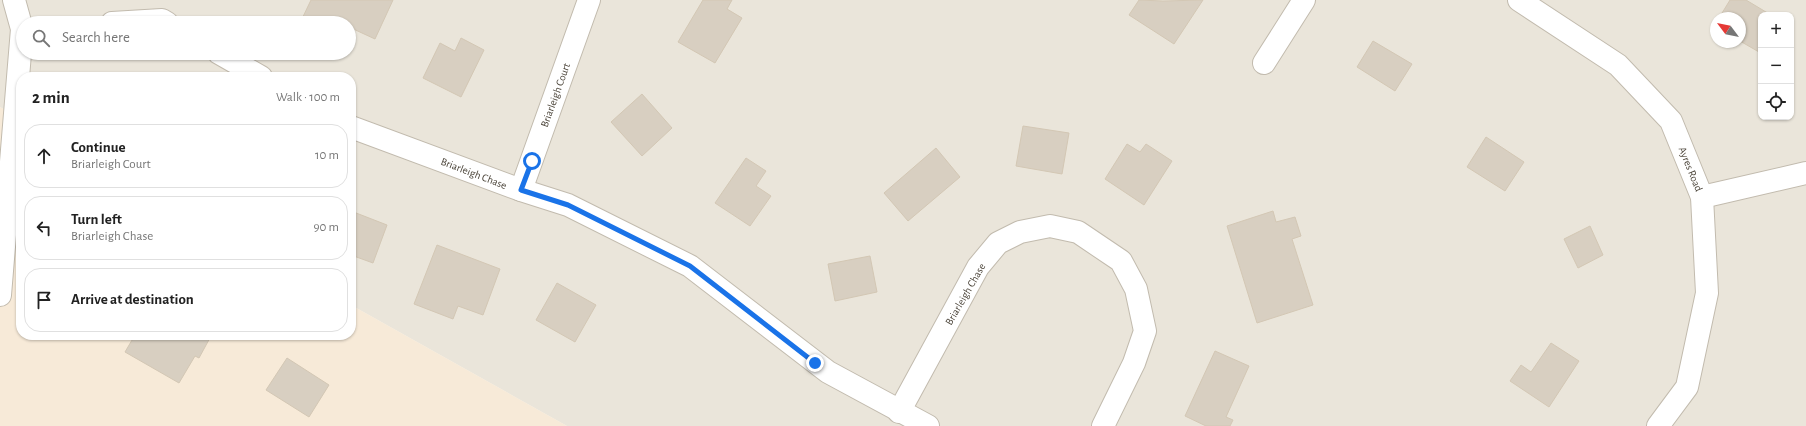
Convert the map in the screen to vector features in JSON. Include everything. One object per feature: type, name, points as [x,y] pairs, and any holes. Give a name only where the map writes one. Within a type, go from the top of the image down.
[{"type":"street","points":[[14,0],[18,16]]},
{"type":"street","name":"Briarleigh Court","points":[[521,190],[589,0]]},
{"type":"street","points":[[1264,63],[1304,0]]},
{"type":"street","name":"Ayres Road","points":[[1519,0],[1618,65],[1671,121],[1702,197],[1706,293],[1687,387],[1658,426]]},
{"type":"street","points":[[18,72],[19,60]]},
{"type":"street","points":[[231,60],[252,72]]},
{"type":"street","points":[[0,295],[16,102]]},
{"type":"street","name":"Briarleigh Chase","points":[[356,129],[521,190],[568,205],[690,266],[828,372],[899,412],[928,426]]},
{"type":"street","points":[[1702,197],[1806,173]]},
{"type":"street","name":"Briarleigh Chase","points":[[899,412],[978,267],[998,243],[1020,232],[1050,226],[1078,232],[1121,261],[1136,289],[1145,331],[1134,364],[1103,426]]},
{"type":"shaded area","points":[[0,0],[1806,0],[1806,426],[567,426],[356,308],[356,72],[16,72],[16,116],[0,107]]},
{"type":"shaded area","points":[[0,107],[16,116],[16,340],[356,340],[356,308],[567,426],[0,426]]},
{"type":"building","points":[[311,0],[393,0],[375,39],[356,30],[356,16],[303,16]]},
{"type":"building","points":[[703,0],[732,0],[727,9],[742,18],[715,63],[678,42]]},
{"type":"building","points":[[1139,0],[1203,0],[1174,44],[1129,15]]},
{"type":"building","points":[[1730,0],[1746,0],[1766,12],[1758,12],[1758,51],[1746,44],[1746,12],[1723,12]]},
{"type":"building","points":[[461,38],[484,50],[461,97],[423,78],[440,43],[455,51]]},
{"type":"building","points":[[1373,41],[1412,64],[1395,91],[1357,67]]},
{"type":"building","points":[[642,94],[672,128],[642,156],[611,122]]},
{"type":"building","points":[[1023,126],[1069,133],[1062,174],[1016,166]]},
{"type":"building","points":[[1486,137],[1524,162],[1505,191],[1467,167]]},
{"type":"building","points":[[1127,144],[1140,152],[1146,144],[1172,161],[1144,205],[1105,179]]},
{"type":"building","points":[[936,148],[960,177],[908,221],[884,193]]},
{"type":"building","points":[[746,158],[766,171],[756,186],[771,196],[750,226],[715,203]]},
{"type":"building","points":[[1273,211],[1276,222],[1295,217],[1301,236],[1292,239],[1313,305],[1257,323],[1227,226]]},
{"type":"building","points":[[356,213],[387,225],[373,263],[356,257]]},
{"type":"building","points":[[1590,226],[1603,255],[1578,268],[1564,239]]},
{"type":"building","points":[[437,245],[500,269],[483,315],[458,306],[453,319],[414,304]]},
{"type":"building","points":[[870,256],[877,292],[835,301],[828,264]]},
{"type":"building","points":[[557,283],[596,305],[575,342],[536,320]]},
{"type":"building","points":[[132,340],[209,340],[199,358],[195,356],[179,383],[125,352]]},
{"type":"building","points":[[1551,343],[1579,361],[1549,407],[1510,381],[1521,365],[1531,372]]},
{"type":"building","points":[[1215,351],[1249,366],[1226,417],[1233,420],[1230,426],[1206,426],[1185,416]]},
{"type":"building","points":[[287,358],[329,385],[309,417],[266,390]]},
{"type":"route","points":[[532,161],[521,190],[568,205],[690,266],[815,363]]}]
